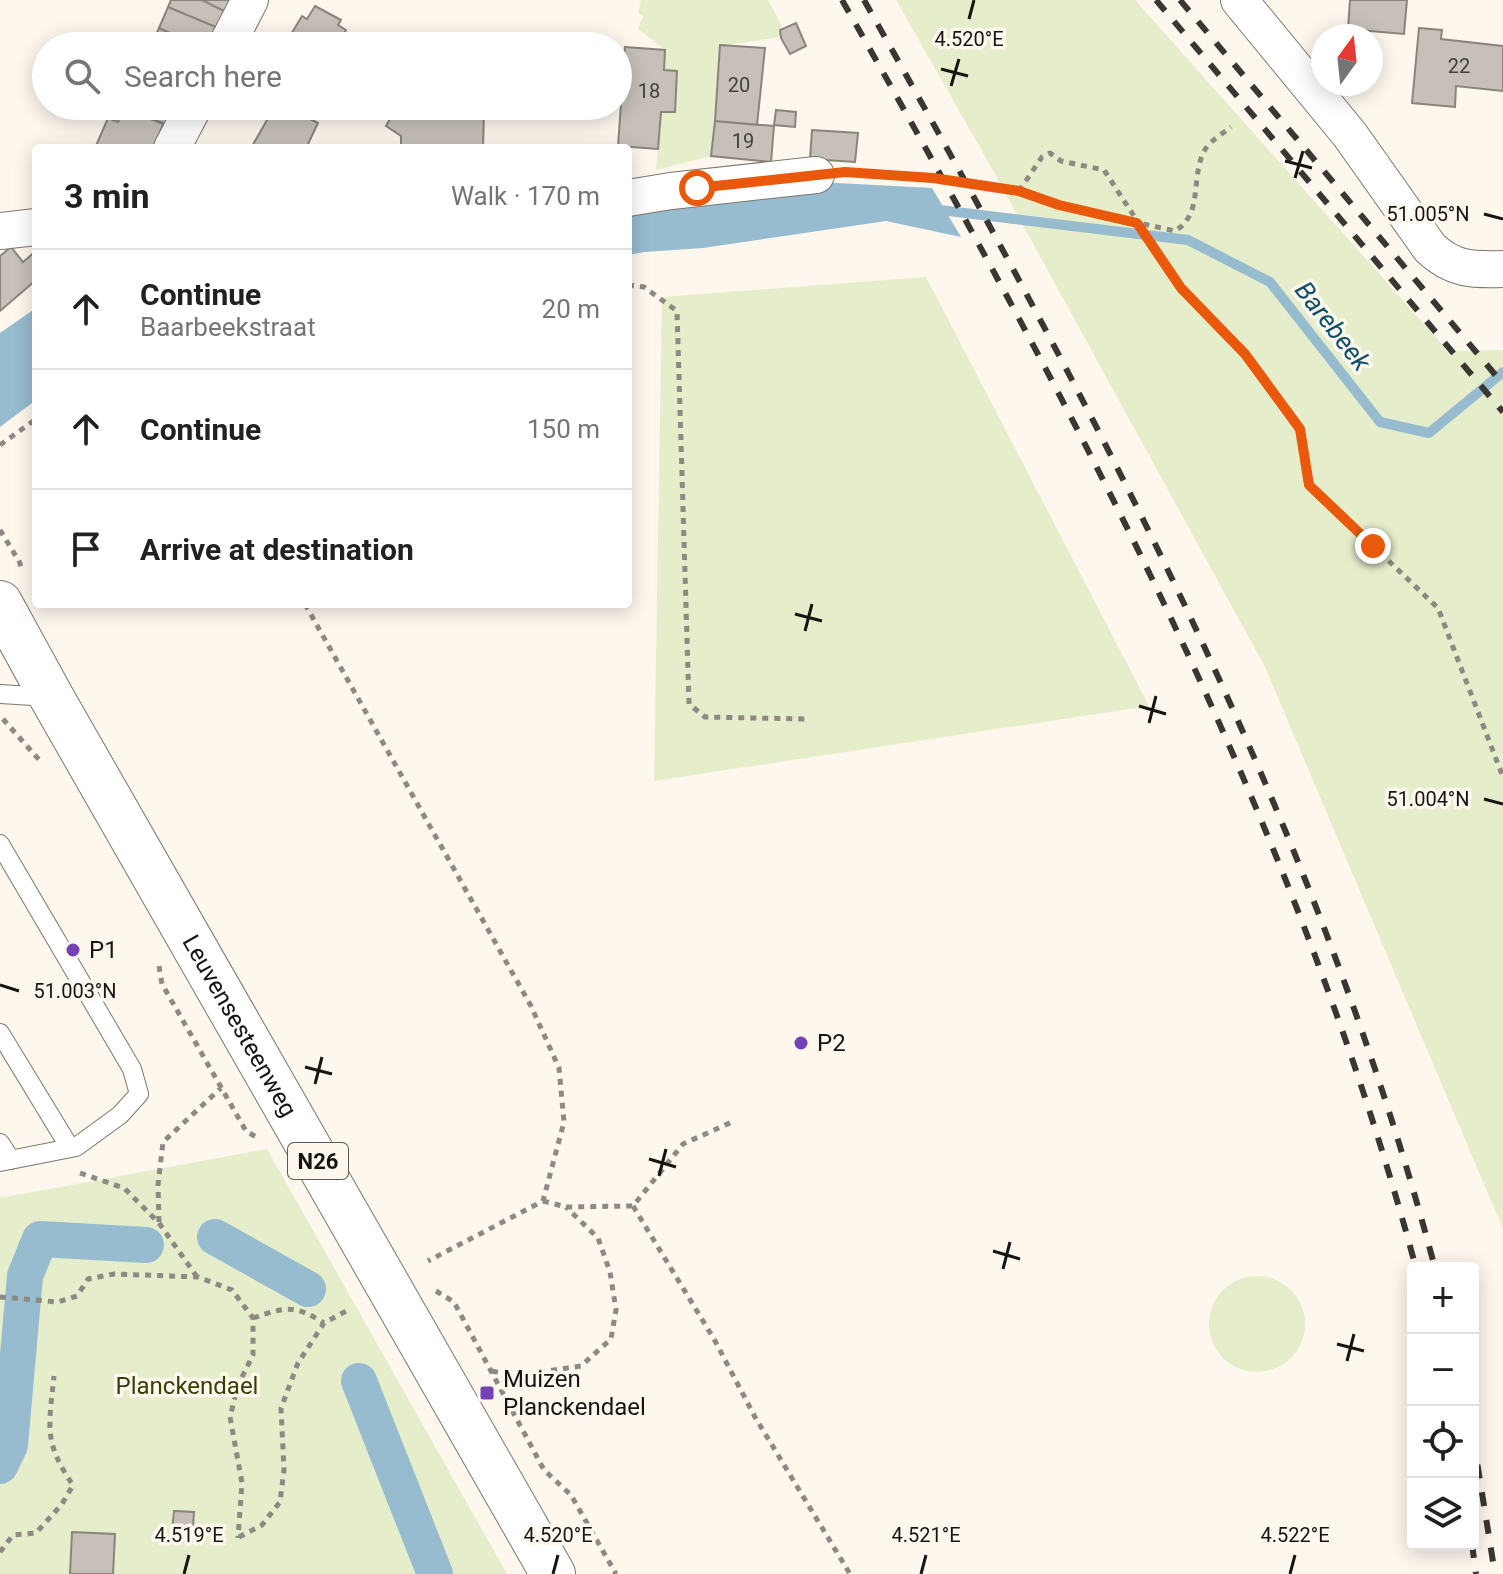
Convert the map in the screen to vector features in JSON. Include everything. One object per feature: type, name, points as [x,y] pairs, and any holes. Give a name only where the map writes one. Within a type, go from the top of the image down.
[{"type":"main road","name":"Leuvensesteenweg","points":[[3,616],[553,1574]]},
{"type":"street","points":[[233,32],[250,0]]},
{"type":"street","points":[[1239,0],[1350,135],[1430,248],[1444,262],[1466,269],[1498,270]]},
{"type":"street","points":[[174,144],[187,120]]},
{"type":"street","points":[[632,197],[816,175]]},
{"type":"street","points":[[0,231],[32,227]]},
{"type":"lane","points":[[0,694],[52,698]]},
{"type":"lane","points":[[0,844],[132,1069],[139,1094],[120,1115],[76,1147],[5,1161],[0,1143]]},
{"type":"lane","points":[[0,1033],[70,1148]]},
{"type":"path","points":[[816,175],[845,172],[933,178],[1019,191],[1059,205],[1175,231],[1192,216],[1206,148],[1231,127]]},
{"type":"path","points":[[1019,191],[1042,157],[1050,153],[1061,161],[1104,170],[1181,288],[1245,354],[1300,429],[1309,485],[1438,608],[1503,777]]},
{"type":"path","points":[[632,286],[644,287],[677,311],[689,704],[705,717],[806,719]]},
{"type":"path","points":[[0,445],[32,422]]},
{"type":"path","points":[[0,530],[5,537],[0,540]]},
{"type":"path","points":[[307,608],[489,929],[531,1006],[559,1068],[564,1122],[543,1201]]},
{"type":"path","points":[[159,1223],[158,1185],[163,1142],[221,1088]]},
{"type":"path","points":[[633,1206],[683,1144],[732,1122]]},
{"type":"path","points":[[74,1170],[124,1188],[159,1223],[198,1277]]},
{"type":"path","points":[[428,1261],[543,1201],[566,1207],[633,1206]]},
{"type":"path","points":[[633,1206],[850,1574]]},
{"type":"path","points":[[491,1371],[514,1376],[581,1366],[611,1339],[616,1310],[610,1272],[598,1238],[566,1207]]},
{"type":"path","points":[[0,1297],[58,1302],[77,1296],[88,1279],[114,1274],[198,1277],[232,1290],[253,1318],[253,1355],[238,1385],[230,1417],[242,1483],[238,1538],[262,1525],[280,1502],[284,1470],[281,1408],[298,1363],[324,1323],[350,1309]]},
{"type":"path","points":[[253,1318],[283,1307],[303,1310],[324,1323]]},
{"type":"path","points":[[0,1552],[13,1535],[36,1533],[62,1504],[73,1485],[56,1461],[49,1435],[54,1376]]},
{"type":"green space","points":[[639,0],[768,0],[787,36],[720,46],[711,156],[656,170],[661,112],[676,71],[664,70],[665,50],[638,29],[643,16],[638,13]]},
{"type":"green space","points":[[896,0],[1135,0],[1448,351],[1503,350],[1503,1229],[1265,667]]},
{"type":"green space","points":[[926,277],[1149,706],[654,781],[662,297]]},
{"type":"green space","name":"Planckendael","points":[[267,1149],[507,1574],[0,1574],[0,1198]]},
{"type":"green space","points":[[1257,1276],[1275,1280],[1291,1290],[1301,1306],[1305,1324],[1301,1342],[1291,1358],[1275,1368],[1257,1372],[1239,1368],[1223,1358],[1213,1342],[1209,1324],[1213,1306],[1223,1290],[1239,1280]]},
{"type":"water","points":[[818,182],[932,188],[961,237],[886,221],[703,248],[632,254],[632,210]]},
{"type":"water","points":[[32,311],[32,403],[0,427],[0,333]]},
{"type":"building","points":[[171,0],[202,0],[234,16],[223,30],[168,7]]},
{"type":"building","points":[[202,0],[235,0],[234,16]]},
{"type":"building","points":[[1350,0],[1407,0],[1404,34],[1383,32],[1383,24],[1348,24]]},
{"type":"building","points":[[315,6],[341,20],[338,25],[346,30],[292,32],[302,16],[307,19]]},
{"type":"building","points":[[168,7],[223,30],[167,32],[159,28]]},
{"type":"building","points":[[796,23],[806,46],[790,54],[780,30]]},
{"type":"building","points":[[1419,28],[1442,30],[1441,39],[1503,46],[1503,91],[1456,86],[1455,107],[1412,103]]},
{"type":"building","points":[[720,45],[765,48],[757,125],[715,121]]},
{"type":"building","points":[[632,48],[665,50],[664,70],[677,71],[675,112],[661,112],[658,149],[618,144],[620,120],[632,120]]},
{"type":"building","points":[[776,110],[796,112],[795,127],[774,125]]},
{"type":"building","points":[[107,120],[153,120],[163,124],[156,144],[97,144]]},
{"type":"building","points":[[155,120],[175,120],[173,127]]},
{"type":"building","points":[[267,120],[312,120],[318,123],[308,144],[253,144]]},
{"type":"building","points":[[389,120],[484,120],[483,144],[401,144],[401,136],[386,126]]},
{"type":"building","points":[[715,121],[774,126],[771,162],[711,156]]},
{"type":"building","points":[[812,130],[858,133],[855,162],[810,159]]},
{"type":"building","points":[[11,247],[23,262],[32,254],[32,283],[0,311],[0,256]]},
{"type":"building","points":[[174,1511],[194,1512],[192,1542],[171,1541]]},
{"type":"building","points":[[72,1532],[115,1534],[113,1574],[70,1574]]},
{"type":"waterway","name":"Barebeek","points":[[932,209],[1188,240],[1270,282],[1380,422],[1429,433],[1503,372]]},
{"type":"waterway","points":[[215,1237],[308,1289]]},
{"type":"waterway","points":[[0,1466],[10,1445],[25,1276],[40,1239],[146,1245]]},
{"type":"waterway","points":[[359,1381],[435,1574]]},
{"type":"railway","points":[[842,0],[928,152],[1093,460],[1170,616],[1242,774],[1307,935],[1366,1100],[1414,1262]]},
{"type":"railway","points":[[864,0],[1033,305],[1113,460],[1190,616],[1262,775],[1327,936],[1385,1100],[1433,1262]]},
{"type":"railway","points":[[1156,0],[1503,412]]},
{"type":"railway","points":[[1180,0],[1503,384]]},
{"type":"railway","points":[[1479,1474],[1495,1574]]},
{"type":"railway","points":[[1473,1550],[1476,1574]]},
{"type":"place","name":"P1","points":[[73,950]]},
{"type":"place","name":"P2","points":[[801,1043]]},
{"type":"place","name":"Muizen Planckendael","points":[[487,1393]]},
{"type":"route","points":[[697,188],[845,172],[933,178],[1019,191],[1059,205],[1137,223],[1181,288],[1245,354],[1300,429],[1309,485],[1373,546]]}]
